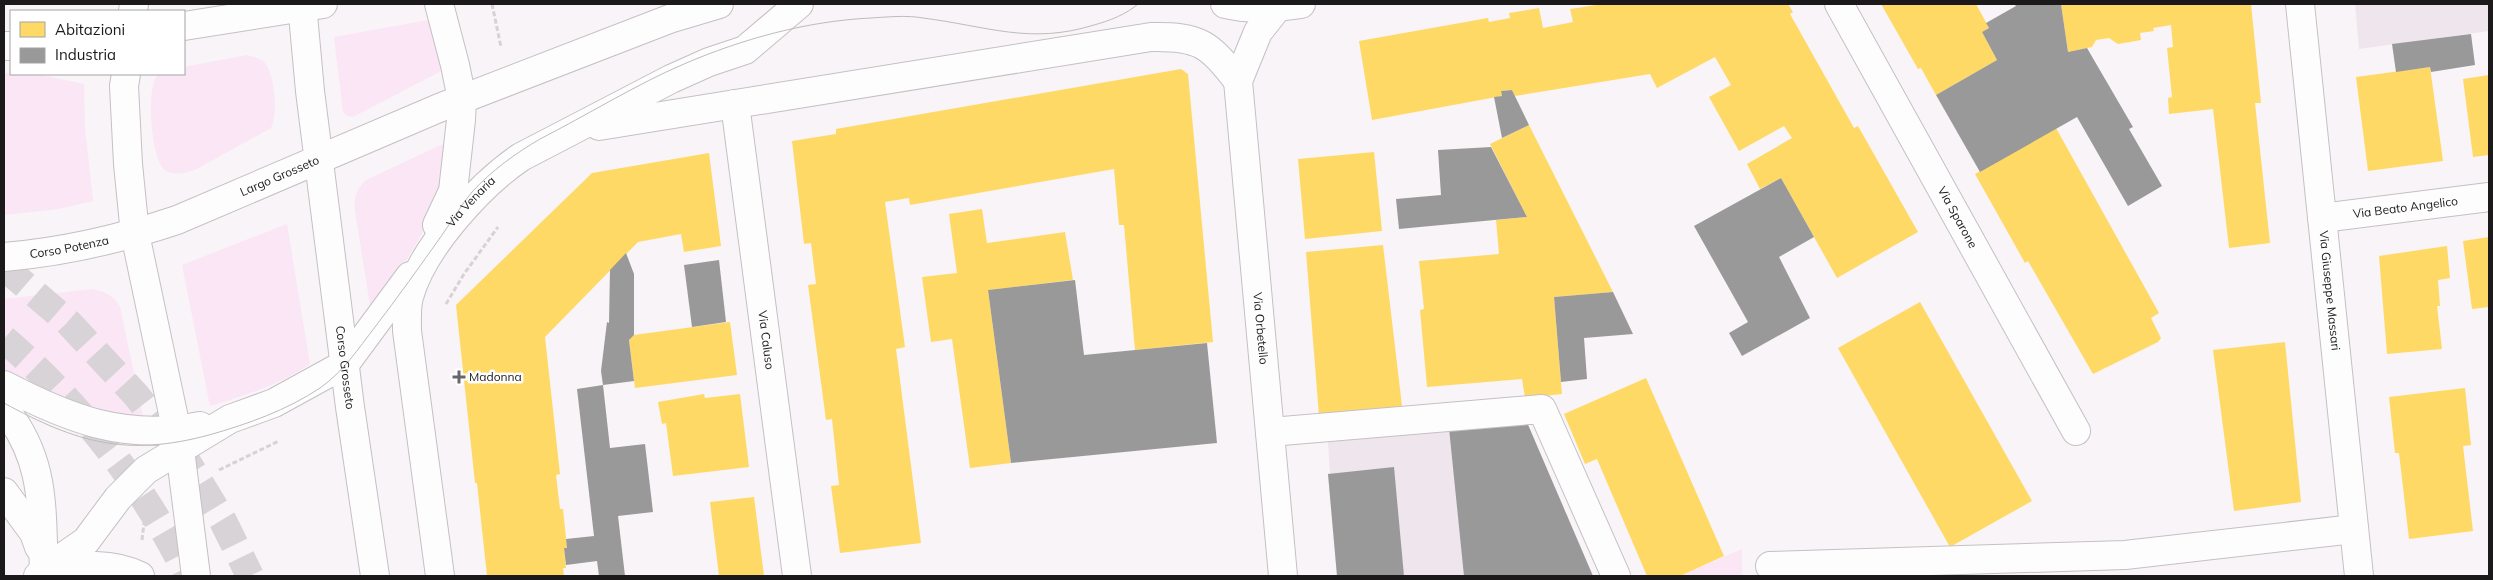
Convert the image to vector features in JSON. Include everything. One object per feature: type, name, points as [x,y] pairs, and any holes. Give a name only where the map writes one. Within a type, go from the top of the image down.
[{"type":"street","points":[[41,573],[86,541],[118,498],[178,439],[274,403],[345,364],[421,265],[453,192],[462,120],[462,99],[439,4]]},
{"type":"street","points":[[319,158],[462,99],[672,18],[719,4]]},
{"type":"street","points":[[564,135],[671,79],[709,62],[745,50],[799,4]]},
{"type":"street","points":[[1225,4],[1241,7],[1289,6]]},
{"type":"street","name":"Via Sparone","points":[[1839,4],[2076,431]]},
{"type":"street","name":"Via Giuseppe Massari","points":[[2300,4],[2359,576]]},
{"type":"street","name":"Largo Grosseto","points":[[135,234],[177,220],[319,158],[309,5],[185,26]]},
{"type":"street","name":"Via Orbetello","points":[[1283,576],[1238,81],[1258,32],[1289,6]]},
{"type":"street","points":[[564,135],[602,125],[1151,37],[1180,37],[1203,44],[1219,57],[1238,81]]},
{"type":"street","points":[[126,75],[124,86],[128,164],[135,234],[178,439],[196,576]]},
{"type":"street","name":"Via Caluso","points":[[735,104],[797,576]]},
{"type":"street","name":"Via Venaria","points":[[440,576],[408,350],[408,298],[421,265],[464,208],[505,168],[537,148],[564,135]]},
{"type":"street","name":"Corso Grosseto","points":[[319,158],[374,576]]},
{"type":"street","name":"Via Beato Angelico","points":[[2322,218],[2489,197]]},
{"type":"street","name":"Corso Potenza","points":[[4,257],[75,249],[135,234]]},
{"type":"street","points":[[4,385],[42,405],[78,419],[114,429],[178,439]]},
{"type":"street","points":[[4,408],[25,438],[35,466],[40,498],[41,573]]},
{"type":"street","points":[[1270,432],[1542,409],[1616,576]]},
{"type":"street","points":[[4,492],[34,533],[41,573]]},
{"type":"street","points":[[1770,566],[2125,556],[2354,529]]},
{"type":"street","points":[[41,573],[74,566],[118,567],[140,576]]},
{"type":"path","points":[[492,4],[509,82]]},
{"type":"path","points":[[445,306],[464,274],[501,222]]},
{"type":"path","points":[[221,469],[280,440]]},
{"type":"path","points":[[141,547],[145,518]]},
{"type":"shaded area","points":[[2355,4],[2489,4],[2489,31],[2359,49]]},
{"type":"shaded area","points":[[434,19],[445,69],[353,117],[347,116],[343,112],[334,37]]},
{"type":"shaded area","points":[[247,55],[259,59],[265,63],[271,77],[275,105],[271,128],[195,170],[176,173],[165,170],[160,164],[156,153],[153,140],[152,95],[154,83],[158,75],[185,75],[185,67]]},
{"type":"shaded area","points":[[4,73],[10,73],[10,75],[41,75],[84,84],[85,128],[93,201],[59,209],[4,215]]},
{"type":"shaded area","points":[[443,144],[443,171],[433,209],[416,245],[371,311],[355,211],[355,198],[358,191],[366,180]]},
{"type":"shaded area","points":[[287,224],[310,364],[274,384],[210,406],[182,265]]},
{"type":"shaded area","points":[[92,289],[109,295],[120,307],[144,421],[82,410],[4,373],[4,299]]},
{"type":"shaded area","points":[[1526,420],[1593,576],[1337,576],[1328,474],[1330,473],[1328,442],[1449,431]]},
{"type":"shaded area","points":[[1742,549],[1742,576],[1680,576]]},
{"type":"building: Abitazioni","points":[[1603,4],[1788,4],[1793,12],[1790,14],[1854,128],[1858,126],[1918,232],[1837,278],[1781,178],[1760,189],[1747,164],[1792,138],[1784,126],[1739,151],[1709,97],[1731,85],[1715,57],[1657,88],[1650,74],[1515,96],[1512,90],[1501,91],[1502,96],[1372,120],[1359,41],[1488,18],[1489,22],[1510,18],[1509,13],[1539,8],[1543,28],[1573,22],[1570,9]]},
{"type":"building: Abitazioni","points":[[1881,4],[1976,4],[1989,28],[1982,32],[1997,60],[1936,95],[1921,68],[1918,69]]},
{"type":"building: Abitazioni","points":[[2061,4],[2251,4],[2261,103],[2255,103],[2270,243],[2229,248],[2213,109],[2169,114],[2168,98],[2172,97],[2167,48],[2173,47],[2171,25],[2153,28],[2154,31],[2140,33],[2141,40],[2118,44],[2109,38],[2096,40],[2092,47],[2068,52]]},
{"type":"building: Abitazioni","points":[[2430,67],[2443,161],[2368,171],[2356,77]]},
{"type":"building: Abitazioni","points":[[1181,69],[1188,74],[1213,342],[1135,350],[1124,225],[1119,225],[1114,169],[910,205],[909,198],[885,202],[905,347],[896,349],[921,543],[840,553],[831,486],[839,485],[832,419],[826,420],[808,285],[816,284],[811,243],[804,244],[792,141],[836,134],[836,129]]},
{"type":"building: Abitazioni","points":[[2489,75],[2489,155],[2473,157],[2463,79]]},
{"type":"building: Abitazioni","points":[[1529,125],[1613,292],[1554,297],[1562,394],[1525,398],[1522,379],[1427,387],[1420,310],[1424,309],[1419,261],[1499,254],[1496,220],[1527,217],[1490,144]]},
{"type":"building: Abitazioni","points":[[2056,128],[2159,313],[2151,318],[2161,338],[2158,342],[2093,374],[2028,261],[2025,263],[1975,174]]},
{"type":"building: Abitazioni","points":[[1374,152],[1382,231],[1305,239],[1298,159]]},
{"type":"building: Abitazioni","points":[[709,153],[721,246],[684,252],[681,234],[638,242],[545,337],[560,474],[556,475],[560,509],[563,509],[567,548],[564,548],[566,568],[563,568],[564,576],[487,576],[456,305],[592,173]]},
{"type":"building: Abitazioni","points":[[982,209],[987,243],[1065,232],[1073,280],[988,290],[1011,463],[970,468],[952,339],[931,342],[922,277],[957,273],[949,214]]},
{"type":"building: Abitazioni","points":[[2489,237],[2489,307],[2472,309],[2463,241]]},
{"type":"building: Abitazioni","points":[[1383,245],[1402,406],[1319,416],[1306,252]]},
{"type":"building: Abitazioni","points":[[2447,246],[2450,278],[2438,280],[2440,306],[2437,306],[2442,349],[2387,354],[2379,256]]},
{"type":"building: Abitazioni","points":[[1920,302],[2032,501],[1950,547],[1838,348]]},
{"type":"building: Abitazioni","points":[[730,322],[737,375],[635,388],[629,340],[634,335]]},
{"type":"building: Abitazioni","points":[[2285,342],[2301,502],[2234,511],[2213,350]]},
{"type":"building: Abitazioni","points":[[1646,378],[1724,556],[1680,576],[1647,576],[1597,459],[1585,464],[1564,414]]},
{"type":"building: Abitazioni","points":[[2465,388],[2471,445],[2463,446],[2473,531],[2409,539],[2399,453],[2395,453],[2389,397]]},
{"type":"building: Abitazioni","points":[[704,394],[705,398],[740,394],[749,467],[673,476],[666,423],[662,424],[658,402]]},
{"type":"building: Abitazioni","points":[[754,497],[764,576],[719,576],[710,502]]},
{"type":"building: Industria","points":[[2014,4],[2061,4],[2068,52],[2087,48],[2133,127],[2129,129],[2162,186],[2128,206],[2077,117],[1980,172],[1936,95],[1997,60],[1982,32],[1989,28],[1986,23],[2016,6]]},
{"type":"building: Industria","points":[[2471,34],[2475,65],[2431,72],[2430,67],[2396,72],[2392,44]]},
{"type":"building: Industria","points":[[1512,90],[1529,125],[1502,138],[1494,97],[1502,96],[1501,91]]},
{"type":"building: Industria","points":[[1491,147],[1527,217],[1399,229],[1396,199],[1441,195],[1438,150]]},
{"type":"building: Industria","points":[[1781,178],[1814,237],[1779,257],[1810,318],[1742,356],[1729,333],[1748,322],[1694,226]]},
{"type":"building: Industria","points":[[626,253],[634,274],[634,335],[629,340],[634,381],[603,385],[601,371],[607,322],[609,323],[610,270]]},
{"type":"building: Industria","points":[[719,260],[726,322],[692,327],[684,265]]},
{"type":"building: Industria","points":[[1075,280],[1084,355],[1207,343],[1217,443],[1011,463],[988,290]]},
{"type":"building: Industria","points":[[1613,292],[1633,334],[1584,338],[1587,379],[1561,382],[1554,297]]},
{"type":"building: Industria","points":[[603,385],[610,448],[645,444],[653,512],[618,516],[625,576],[599,576],[597,561],[566,565],[564,548],[567,548],[566,539],[594,536],[577,389]]},
{"type":"building: Industria","points":[[1526,420],[1593,576],[1464,576],[1449,428]]},
{"type":"building: Industria","points":[[1394,467],[1404,576],[1337,576],[1328,474]]},
{"type":"tunnel","points":[[4,267],[68,322],[136,395],[184,457],[223,521],[250,576]]},
{"type":"tunnel","points":[[4,339],[59,391],[108,448],[151,510],[188,576]]},
{"type":"tram line","points":[[4,403],[30,417],[79,437],[127,445],[180,442],[253,421],[281,410],[307,396],[328,382],[343,367],[401,293],[479,184],[513,156],[540,139],[666,72],[706,55],[752,39],[823,23],[897,16],[946,21],[1009,32],[1049,33],[1071,31],[1094,25],[1123,14],[1138,4]]},
{"type":"place","name":"Madonna","points":[[459,377]]}]
